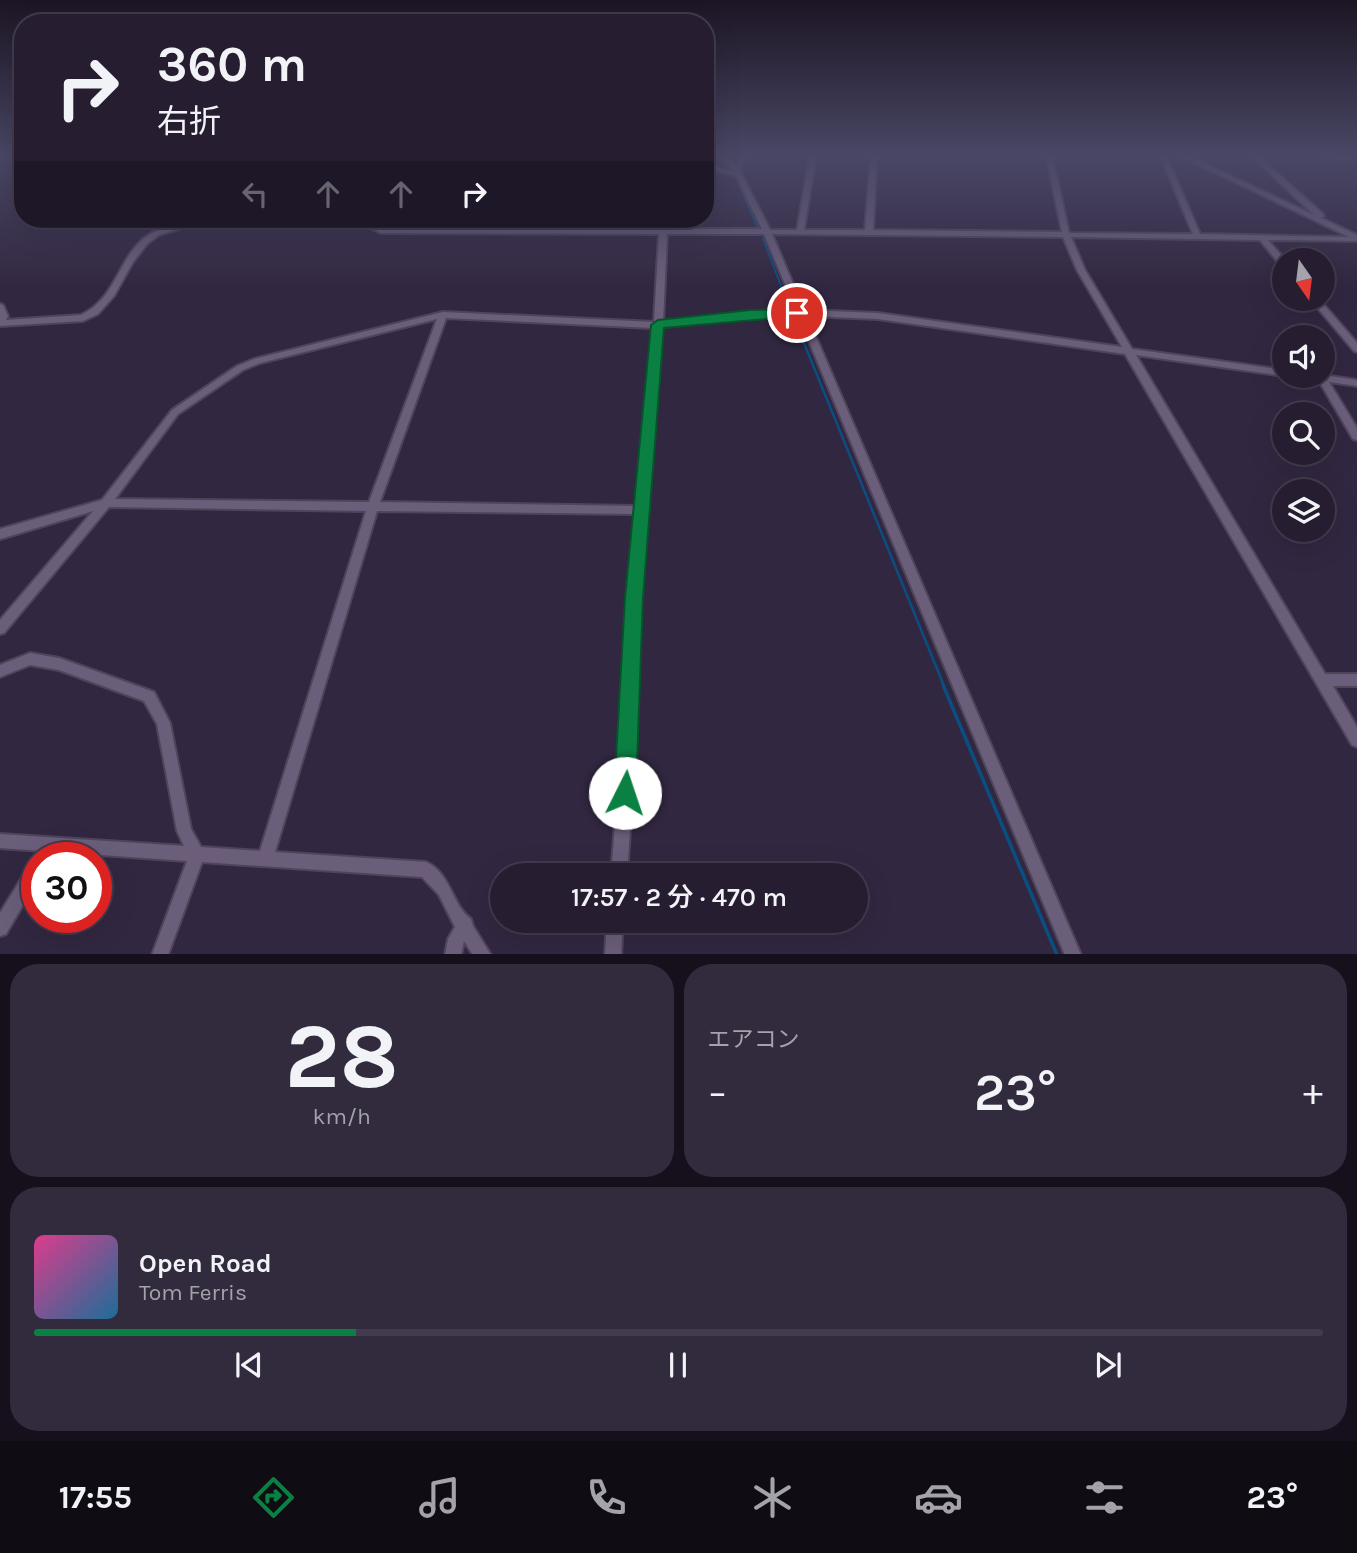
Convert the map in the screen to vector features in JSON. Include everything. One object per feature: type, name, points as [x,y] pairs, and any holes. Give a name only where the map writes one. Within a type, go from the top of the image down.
[{"type":"street","points":[[751,200],[767,232],[795,313],[1073,954]]},
{"type":"street","points":[[800,232],[805,200]]},
{"type":"street","points":[[869,232],[871,200]]},
{"type":"street","points":[[1058,200],[1066,235],[1081,270],[1357,740]]},
{"type":"street","points":[[1182,200],[1198,238]]},
{"type":"street","points":[[1276,200],[1357,239]]},
{"type":"street","points":[[1302,200],[1330,225]]},
{"type":"street","points":[[0,323],[83,318],[92,315],[114,294],[146,240],[177,228]]},
{"type":"street","points":[[376,228],[381,231],[869,232],[1357,239]]},
{"type":"street","points":[[592,228],[592,232]]},
{"type":"street","points":[[620,863],[629,739],[634,598],[658,325],[663,232]]},
{"type":"street","points":[[1263,239],[1272,250]]},
{"type":"street","points":[[0,307],[5,316],[0,323]]},
{"type":"street","points":[[1325,312],[1357,349]]},
{"type":"street","points":[[0,629],[106,503],[175,412],[240,368],[294,350],[443,315],[658,325],[795,313],[878,316],[1272,371]]},
{"type":"street","points":[[265,859],[373,507],[443,315]]},
{"type":"street","points":[[1335,380],[1357,383]]},
{"type":"street","points":[[1328,388],[1357,436]]},
{"type":"street","points":[[0,534],[106,503],[641,510]]},
{"type":"street","points":[[0,670],[30,659],[59,664],[149,696],[163,723],[184,831],[197,854],[160,954]]},
{"type":"street","points":[[1322,680],[1357,680]]},
{"type":"street","points":[[0,841],[21,846]]},
{"type":"street","points":[[112,853],[197,854],[426,870],[444,890],[456,915],[483,954]]},
{"type":"street","points":[[0,928],[21,893]]},
{"type":"street","points":[[453,954],[456,939],[465,925]]},
{"type":"street","points":[[612,954],[614,933]]},
{"type":"waterway","points":[[745,200],[757,227]]},
{"type":"waterway","points":[[763,239],[785,296]]},
{"type":"waterway","points":[[784,294],[944,686]]},
{"type":"waterway","points":[[943,685],[1057,954]]},
{"type":"route","points":[[625,793],[634,598],[658,325],[750,314],[797,313]]}]
